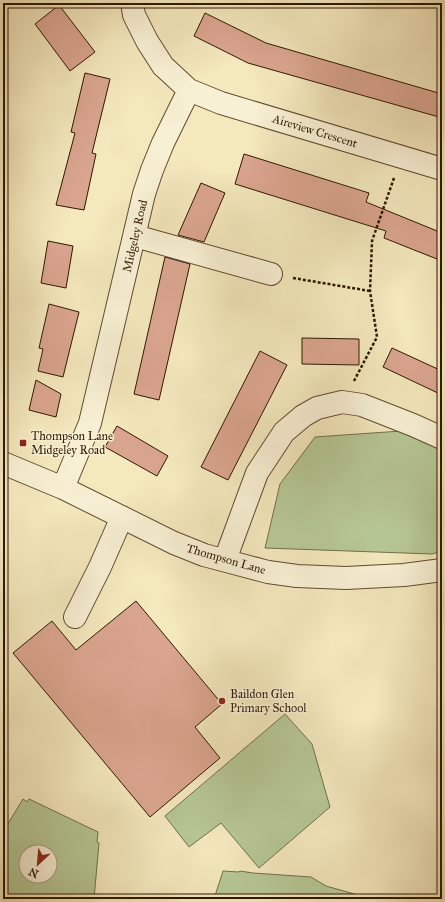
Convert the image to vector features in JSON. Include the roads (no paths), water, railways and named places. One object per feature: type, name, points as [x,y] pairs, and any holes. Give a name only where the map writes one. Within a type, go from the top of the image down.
[{"type":"street","points":[[132,3],[134,15],[147,41],[163,66],[189,90]]},
{"type":"street","name":"Aireview Crescent","points":[[189,90],[221,103],[442,169]]},
{"type":"street","name":"Midgeley Road","points":[[63,488],[90,423],[144,194],[163,143],[189,90]]},
{"type":"street","points":[[135,236],[271,274]]},
{"type":"street","points":[[225,560],[257,473],[284,432],[303,416],[317,408],[342,402],[362,405],[442,438]]},
{"type":"street","name":"Thompson Lane","points":[[3,463],[63,488],[174,543],[204,555],[268,572],[297,576],[346,578],[404,575],[442,570]]},
{"type":"street","points":[[75,617],[100,567],[122,517]]},
{"type":"place","name":"Thompson Lane Midgeley Road","points":[[23,443]]},
{"type":"place","name":"Baildon Glen Primary School","points":[[222,701]]}]
